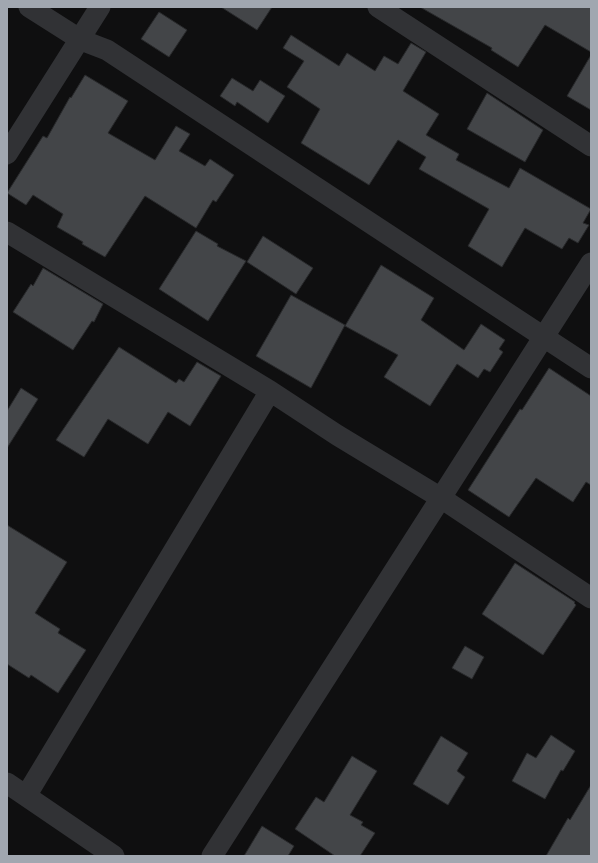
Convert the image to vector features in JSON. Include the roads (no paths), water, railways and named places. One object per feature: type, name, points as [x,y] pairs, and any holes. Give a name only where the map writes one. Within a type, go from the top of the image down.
[{"type":"street","points":[[29,7],[81,40],[107,50],[591,368]]},
{"type":"street","points":[[7,154],[81,40],[100,7]]},
{"type":"street","points":[[378,7],[591,146]]},
{"type":"street","points":[[7,232],[270,391],[337,435],[441,498],[591,598]]},
{"type":"street","points":[[212,856],[591,263]]},
{"type":"street","points":[[26,796],[270,391]]},
{"type":"street","points":[[7,784],[114,856]]}]
